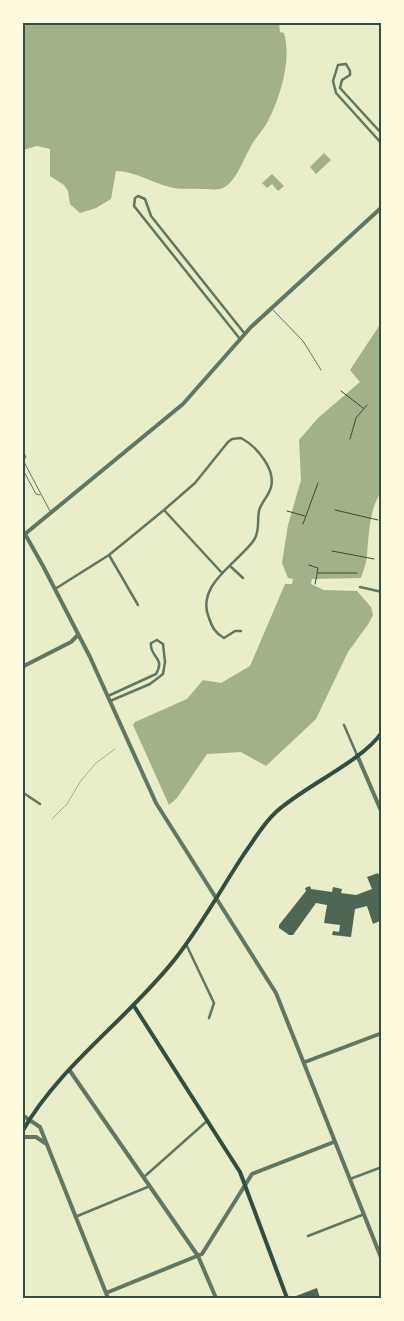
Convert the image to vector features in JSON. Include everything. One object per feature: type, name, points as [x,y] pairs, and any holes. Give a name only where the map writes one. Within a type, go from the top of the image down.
[{"type":"main road","points":[[22,1132],[70,1071],[159,980],[186,944],[258,833],[275,812],[302,791],[357,755],[382,732]]},
{"type":"main road","points":[[134,1006],[226,1148],[245,1184],[287,1298]]},
{"type":"street","points":[[382,134],[340,88],[342,80],[350,75],[350,71],[346,64],[338,65],[334,81],[336,93],[382,144]]},
{"type":"street","points":[[240,338],[134,206],[135,198],[138,196],[145,199],[151,216],[245,334]]},
{"type":"street","points":[[382,207],[240,338],[183,404],[24,535],[55,589],[108,696],[156,804],[276,993],[305,1062],[362,1215],[382,1260]]},
{"type":"street","points":[[55,589],[109,555],[164,510],[195,483],[228,442],[237,438],[245,440],[268,465],[272,481],[271,489],[259,512],[257,535],[222,574],[208,593],[206,610],[217,634],[224,638],[235,631],[241,631]]},
{"type":"street","points":[[164,510],[222,574]]},
{"type":"street","points":[[109,555],[138,605]]},
{"type":"street","points":[[230,566],[243,578]]},
{"type":"street","points":[[360,587],[382,592]]},
{"type":"street","points":[[22,668],[71,642],[78,635]]},
{"type":"street","points":[[108,696],[156,674],[160,664],[152,651],[152,644],[157,640],[163,644],[166,662],[163,674],[150,684],[110,701]]},
{"type":"street","points":[[344,725],[382,813]]},
{"type":"street","points":[[22,792],[40,804]]},
{"type":"street","points":[[186,944],[214,1003],[209,1018]]},
{"type":"street","points":[[305,1062],[382,1033]]},
{"type":"street","points":[[70,1071],[198,1256],[216,1298]]},
{"type":"street","points":[[22,1115],[40,1127],[108,1298]]},
{"type":"street","points":[[22,1122],[29,1121]]},
{"type":"street","points":[[144,1177],[207,1121]]},
{"type":"street","points":[[22,1137],[36,1137],[46,1144]]},
{"type":"street","points":[[106,1293],[202,1254],[252,1174],[334,1142]]},
{"type":"street","points":[[348,1179],[382,1167]]},
{"type":"street","points":[[75,1217],[150,1186]]},
{"type":"street","points":[[308,1236],[362,1215]]},
{"type":"lane","points":[[271,308],[303,341],[322,370]]},
{"type":"lane","points":[[22,450],[26,454],[23,462],[41,491],[41,496],[51,513]]},
{"type":"lane","points":[[22,468],[36,494],[41,496]]},
{"type":"path","points":[[342,392],[364,408]]},
{"type":"path","points":[[350,439],[356,418],[367,405]]},
{"type":"path","points":[[303,524],[318,483]]},
{"type":"path","points":[[335,510],[378,520]]},
{"type":"path","points":[[287,511],[306,516]]},
{"type":"path","points":[[332,551],[374,560]]},
{"type":"path","points":[[309,565],[318,568],[315,584]]},
{"type":"path","points":[[317,573],[358,573]]},
{"type":"shaded area","points":[[23,23],[279,23],[280,32],[284,33],[287,54],[284,78],[277,101],[268,121],[251,146],[241,167],[225,187],[220,189],[174,188],[137,175],[116,171],[111,199],[96,208],[80,213],[70,204],[68,191],[64,185],[50,176],[50,149],[37,146],[23,150]]},
{"type":"shaded area","points":[[324,153],[331,160],[316,174],[310,167]]},
{"type":"shaded area","points":[[272,174],[284,186],[278,191],[272,184],[267,188],[262,183]]},
{"type":"shaded area","points":[[381,323],[381,492],[372,514],[366,564],[361,578],[312,579],[311,584],[324,590],[357,591],[371,607],[373,615],[348,652],[316,719],[266,766],[241,752],[207,754],[177,798],[169,805],[133,725],[135,722],[187,699],[203,680],[221,683],[250,666],[285,584],[292,584],[293,579],[288,578],[282,563],[288,525],[301,480],[299,440],[318,418],[360,382],[350,370]]},
{"type":"building","points":[[378,873],[382,881],[382,920],[373,924],[367,906],[355,909],[351,937],[332,935],[333,931],[339,932],[340,925],[324,923],[327,905],[316,903],[293,935],[289,935],[279,928],[279,925],[306,891],[305,888],[310,886],[311,889],[332,892],[333,887],[342,889],[341,893],[356,895],[372,889],[367,877]]},
{"type":"building","points":[[317,1288],[320,1298],[297,1298],[296,1296]]},
{"type":"waterway","points":[[52,819],[67,804],[80,782],[96,763],[115,749]]}]
